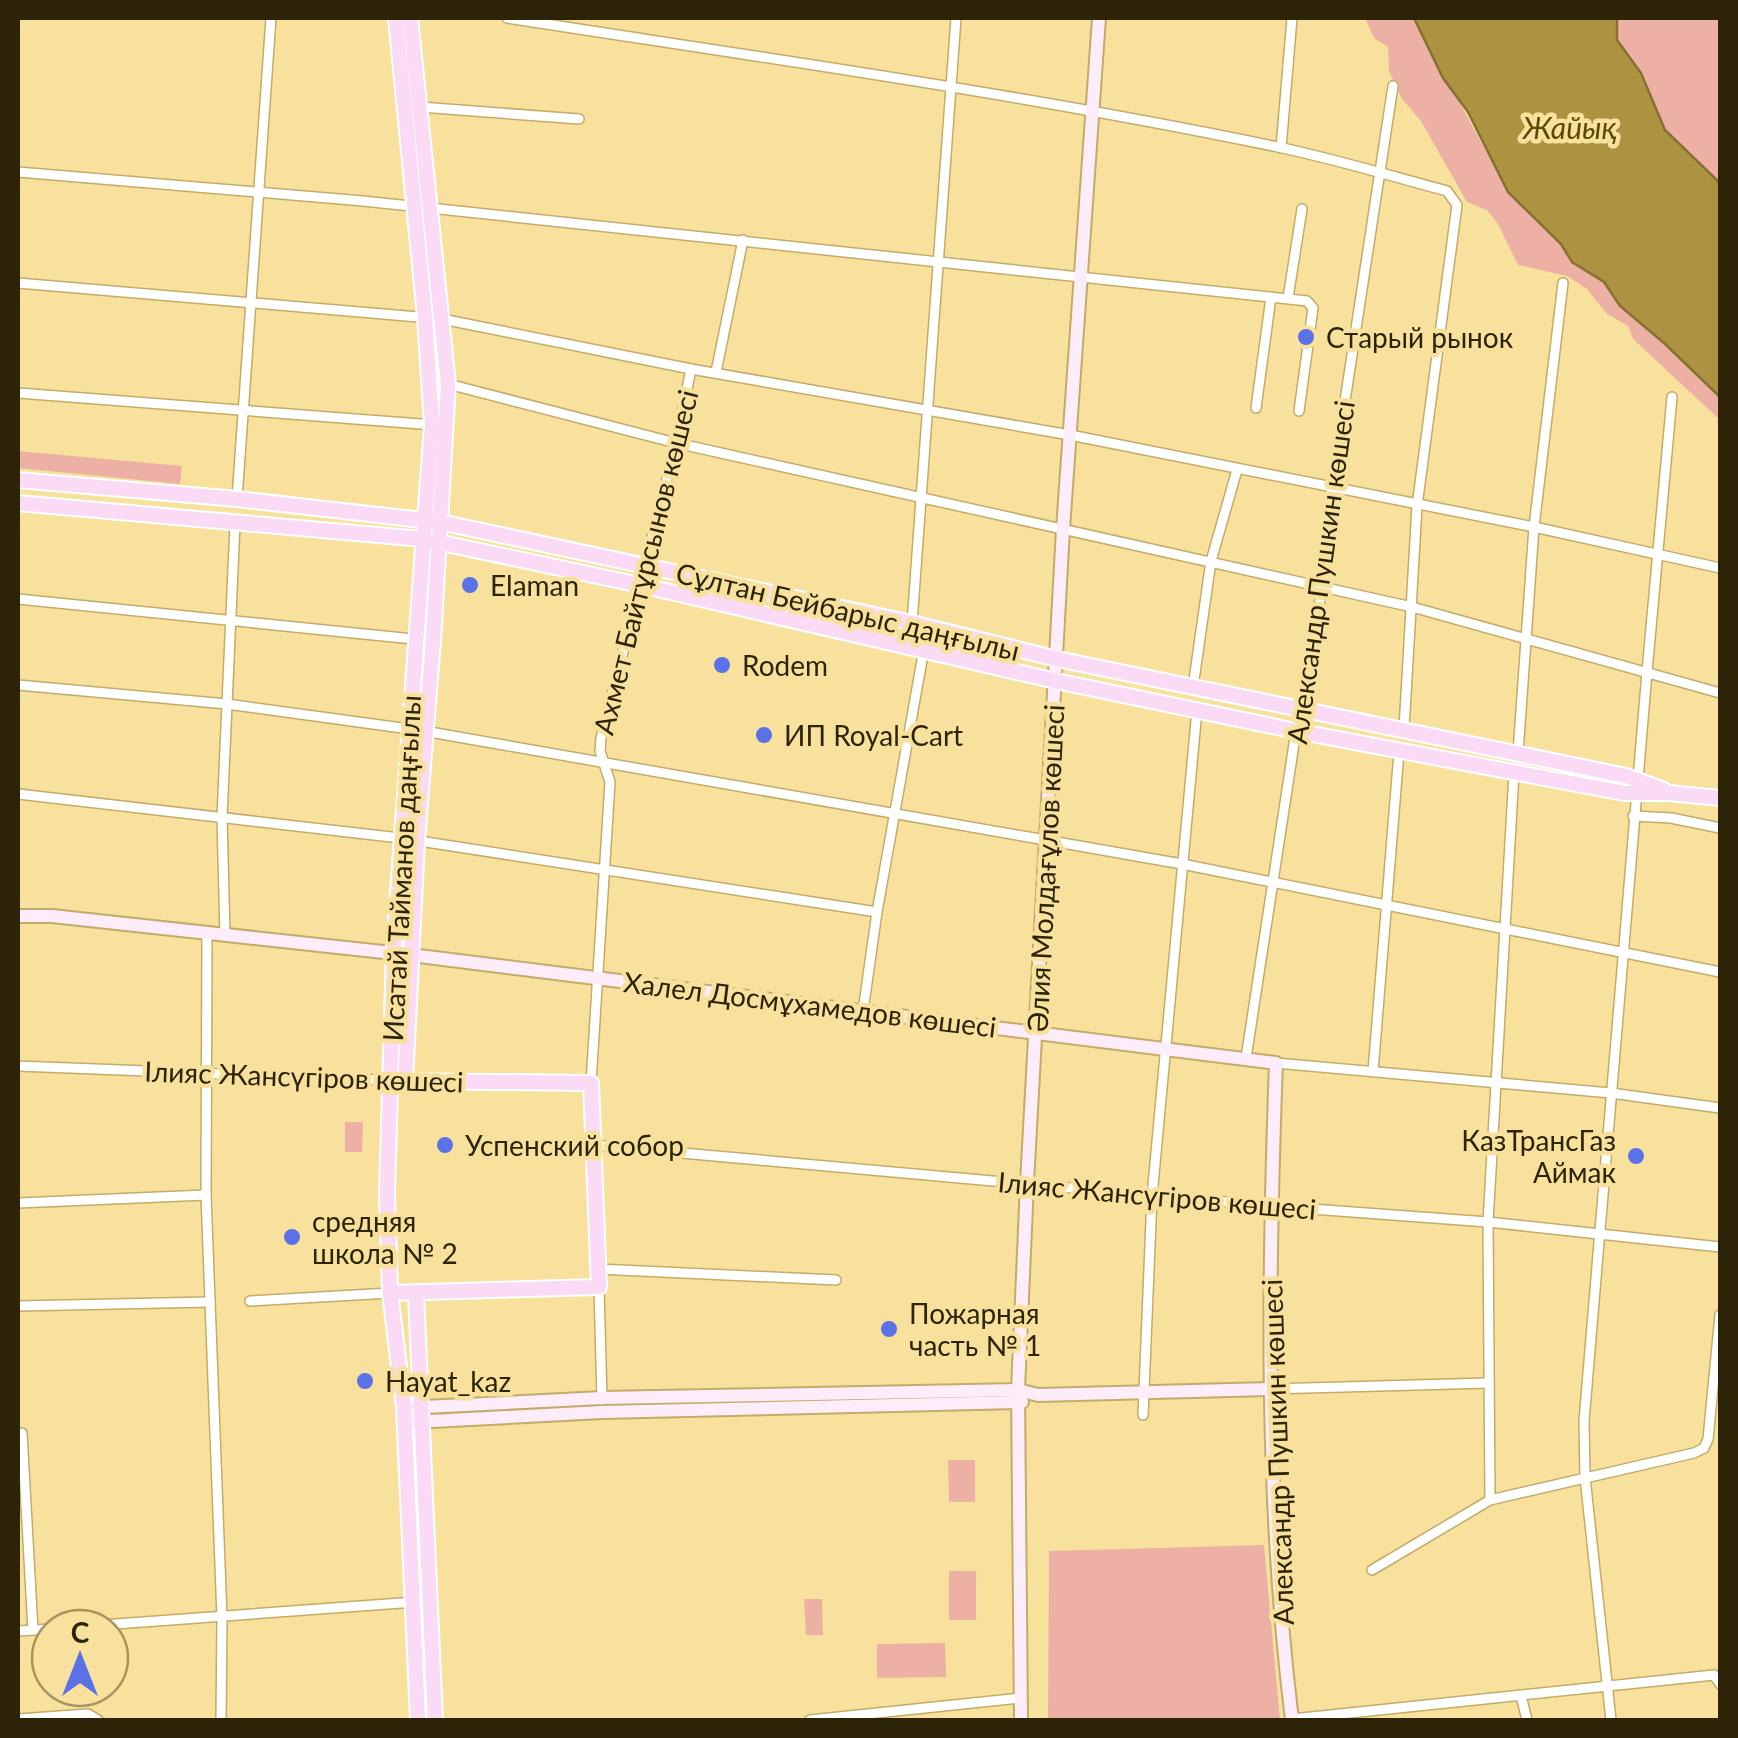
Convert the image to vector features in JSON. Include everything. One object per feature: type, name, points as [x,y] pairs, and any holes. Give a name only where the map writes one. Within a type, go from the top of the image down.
[{"type":"main road","name":"Исатай Тайманов даңғылы","points":[[396,18],[430,383],[440,426]]},
{"type":"main road","name":"Исатай Тайманов даңғылы","points":[[410,18],[448,384],[440,426],[432,520],[423,539],[415,640],[417,841],[412,954],[387,1192],[390,1293],[412,1415],[429,1600],[435,1720]]},
{"type":"main road","name":"Сұлтан Бейбарыс даңғылы","points":[[18,480],[432,520],[912,623],[1057,659],[1636,778],[1670,793]]},
{"type":"main road","name":"Сұлтан Бейбарыс даңғылы","points":[[18,503],[423,539],[1296,732],[1634,794],[1720,798]]},
{"type":"main road","name":"Исатай Тайманов даңғылы","points":[[398,1081],[394,953],[400,838],[433,641],[439,543],[432,520]]},
{"type":"main road","points":[[776,616],[782,605],[780,595]]},
{"type":"main road","name":"Ілияс Жансүгіров көшесі","points":[[398,1081],[591,1084]]},
{"type":"main road","name":"Ахмет Байтұрсынов көшесі","points":[[591,1084],[599,1287]]},
{"type":"main road","points":[[390,1293],[599,1287]]},
{"type":"main road","name":"Исатай Тайманов даңғылы","points":[[416,1294],[412,1602],[418,1720]]},
{"type":"street","points":[[237,499],[272,18]]},
{"type":"street","points":[[508,18],[1093,112],[1281,148],[1447,191],[1457,205],[1418,506],[1404,729]]},
{"type":"street","points":[[912,623],[956,18]]},
{"type":"street","name":"Әлия Молдағұлов көшесі","points":[[1021,1720],[1018,1397],[1027,1183],[1063,529],[1099,18]]},
{"type":"street","points":[[1281,148],[1292,18]]},
{"type":"street","name":"Александр Пушкин көшесі","points":[[1246,1058],[1322,589],[1332,486],[1393,86]]},
{"type":"street","points":[[420,108],[580,119]]},
{"type":"street","points":[[18,172],[414,206],[1306,301],[1313,308],[1299,411]]},
{"type":"street","points":[[1288,298],[1302,209]]},
{"type":"street","name":"Ахмет Байтұрсынов көшесі","points":[[716,372],[743,240]]},
{"type":"street","points":[[18,283],[425,316],[692,369],[1070,435],[1720,568]]},
{"type":"street","points":[[1518,752],[1534,527],[1564,283]]},
{"type":"street","points":[[1256,408],[1271,296]]},
{"type":"street","name":"Ахмет Байтұрсынов көшесі","points":[[591,1084],[610,782],[600,738],[692,369]]},
{"type":"street","points":[[430,383],[448,384],[676,444],[1412,607],[1720,693]]},
{"type":"street","points":[[18,392],[440,426]]},
{"type":"street","points":[[1611,1720],[1585,1477],[1584,1420],[1634,794],[1672,397]]},
{"type":"street","points":[[1194,687],[1210,562],[1237,470]]},
{"type":"street","points":[[225,936],[222,818],[236,524]]},
{"type":"street","points":[[18,600],[433,641]]},
{"type":"street","points":[[863,1011],[924,649]]},
{"type":"street","points":[[18,684],[227,704],[416,730],[1182,864],[1720,972]]},
{"type":"street","points":[[1143,1415],[1152,1196],[1197,710]]},
{"type":"street","points":[[1373,1072],[1399,752]]},
{"type":"street","points":[[1490,1500],[1488,1222],[1514,774]]},
{"type":"street","points":[[18,794],[400,838],[877,912]]},
{"type":"street","points":[[1633,816],[1671,818],[1720,828]]},
{"type":"street","name":"Халел Досмұхамедов көшесі","points":[[18,916],[52,916],[412,954],[1276,1063],[1611,1093],[1720,1108]]},
{"type":"street","points":[[207,934],[206,1195],[222,1618],[221,1720]]},
{"type":"street","name":"Александр Пушкин көшесі","points":[[1276,1063],[1269,1389],[1292,1720]]},
{"type":"street","name":"Ілияс Жансүгіров көшесі","points":[[18,1066],[398,1081]]},
{"type":"street","name":"Ілияс Жансүгіров көшесі","points":[[593,1145],[1600,1232],[1720,1246]]},
{"type":"street","points":[[18,1203],[206,1195]]},
{"type":"street","points":[[598,1268],[836,1280]]},
{"type":"street","name":"Ахмет Байтұрсынов көшесі","points":[[599,1287],[602,1405]]},
{"type":"street","points":[[250,1301],[390,1293]]},
{"type":"street","points":[[18,1306],[210,1302]]},
{"type":"street","points":[[1372,1570],[1490,1500],[1704,1448],[1720,1315]]},
{"type":"street","points":[[412,1415],[602,1405],[1488,1383]]},
{"type":"street","points":[[22,1432],[23,1540],[31,1608]]},
{"type":"street","points":[[130,1624],[429,1600]]},
{"type":"street","points":[[1292,1720],[1606,1686],[1717,1679]]},
{"type":"street","points":[[1520,1696],[1527,1720]]},
{"type":"street","points":[[810,1720],[1022,1698]]},
{"type":"street","points":[[1398,1707],[1401,1720]]},
{"type":"street","points":[[18,1719],[88,1714],[98,1720]]},
{"type":"shaded area","points":[[1365,18],[1414,18],[1508,192],[1561,244],[1572,262],[1604,282],[1620,307],[1720,397],[1720,420],[1633,339],[1628,326],[1606,313],[1587,289],[1567,276],[1518,265],[1498,224],[1487,210],[1467,202],[1421,121],[1402,99],[1389,71],[1388,47],[1374,38]]},
{"type":"shaded area","points":[[1617,18],[1720,18],[1720,183],[1665,130],[1641,73],[1617,40]]},
{"type":"shaded area","points":[[18,451],[182,466],[180,484],[18,468]]},
{"type":"shaded area","points":[[345,1122],[363,1122],[362,1152],[345,1152]]},
{"type":"shaded area","points":[[948,1460],[975,1460],[975,1502],[949,1502]]},
{"type":"shaded area","points":[[1264,1545],[1280,1720],[1048,1720],[1049,1551]]},
{"type":"shaded area","points":[[949,1571],[976,1571],[976,1620],[949,1620]]},
{"type":"shaded area","points":[[804,1599],[822,1599],[823,1635],[806,1635]]},
{"type":"shaded area","points":[[945,1643],[946,1677],[877,1678],[877,1644]]},
{"type":"water","name":"Жайық","points":[[1414,18],[1617,18],[1617,40],[1641,73],[1665,130],[1720,183],[1720,397],[1620,306],[1604,282],[1572,262],[1561,244],[1508,192],[1468,112],[1443,78]]},
{"type":"place","name":"Старый рынок","points":[[1306,337]]},
{"type":"place","name":"Elaman","points":[[470,585]]},
{"type":"place","name":"Rodem","points":[[722,665]]},
{"type":"place","name":"ИП Royal-Cart","points":[[764,735]]},
{"type":"place","name":"Успенский собор","points":[[445,1145]]},
{"type":"place","name":"КазТрансГаз Аймак","points":[[1636,1156]]},
{"type":"place","name":"cредняя школа № 2","points":[[292,1237]]},
{"type":"place","name":"Пожарная часть № 1","points":[[889,1329]]},
{"type":"place","name":"Hayat_kaz","points":[[365,1381]]}]
